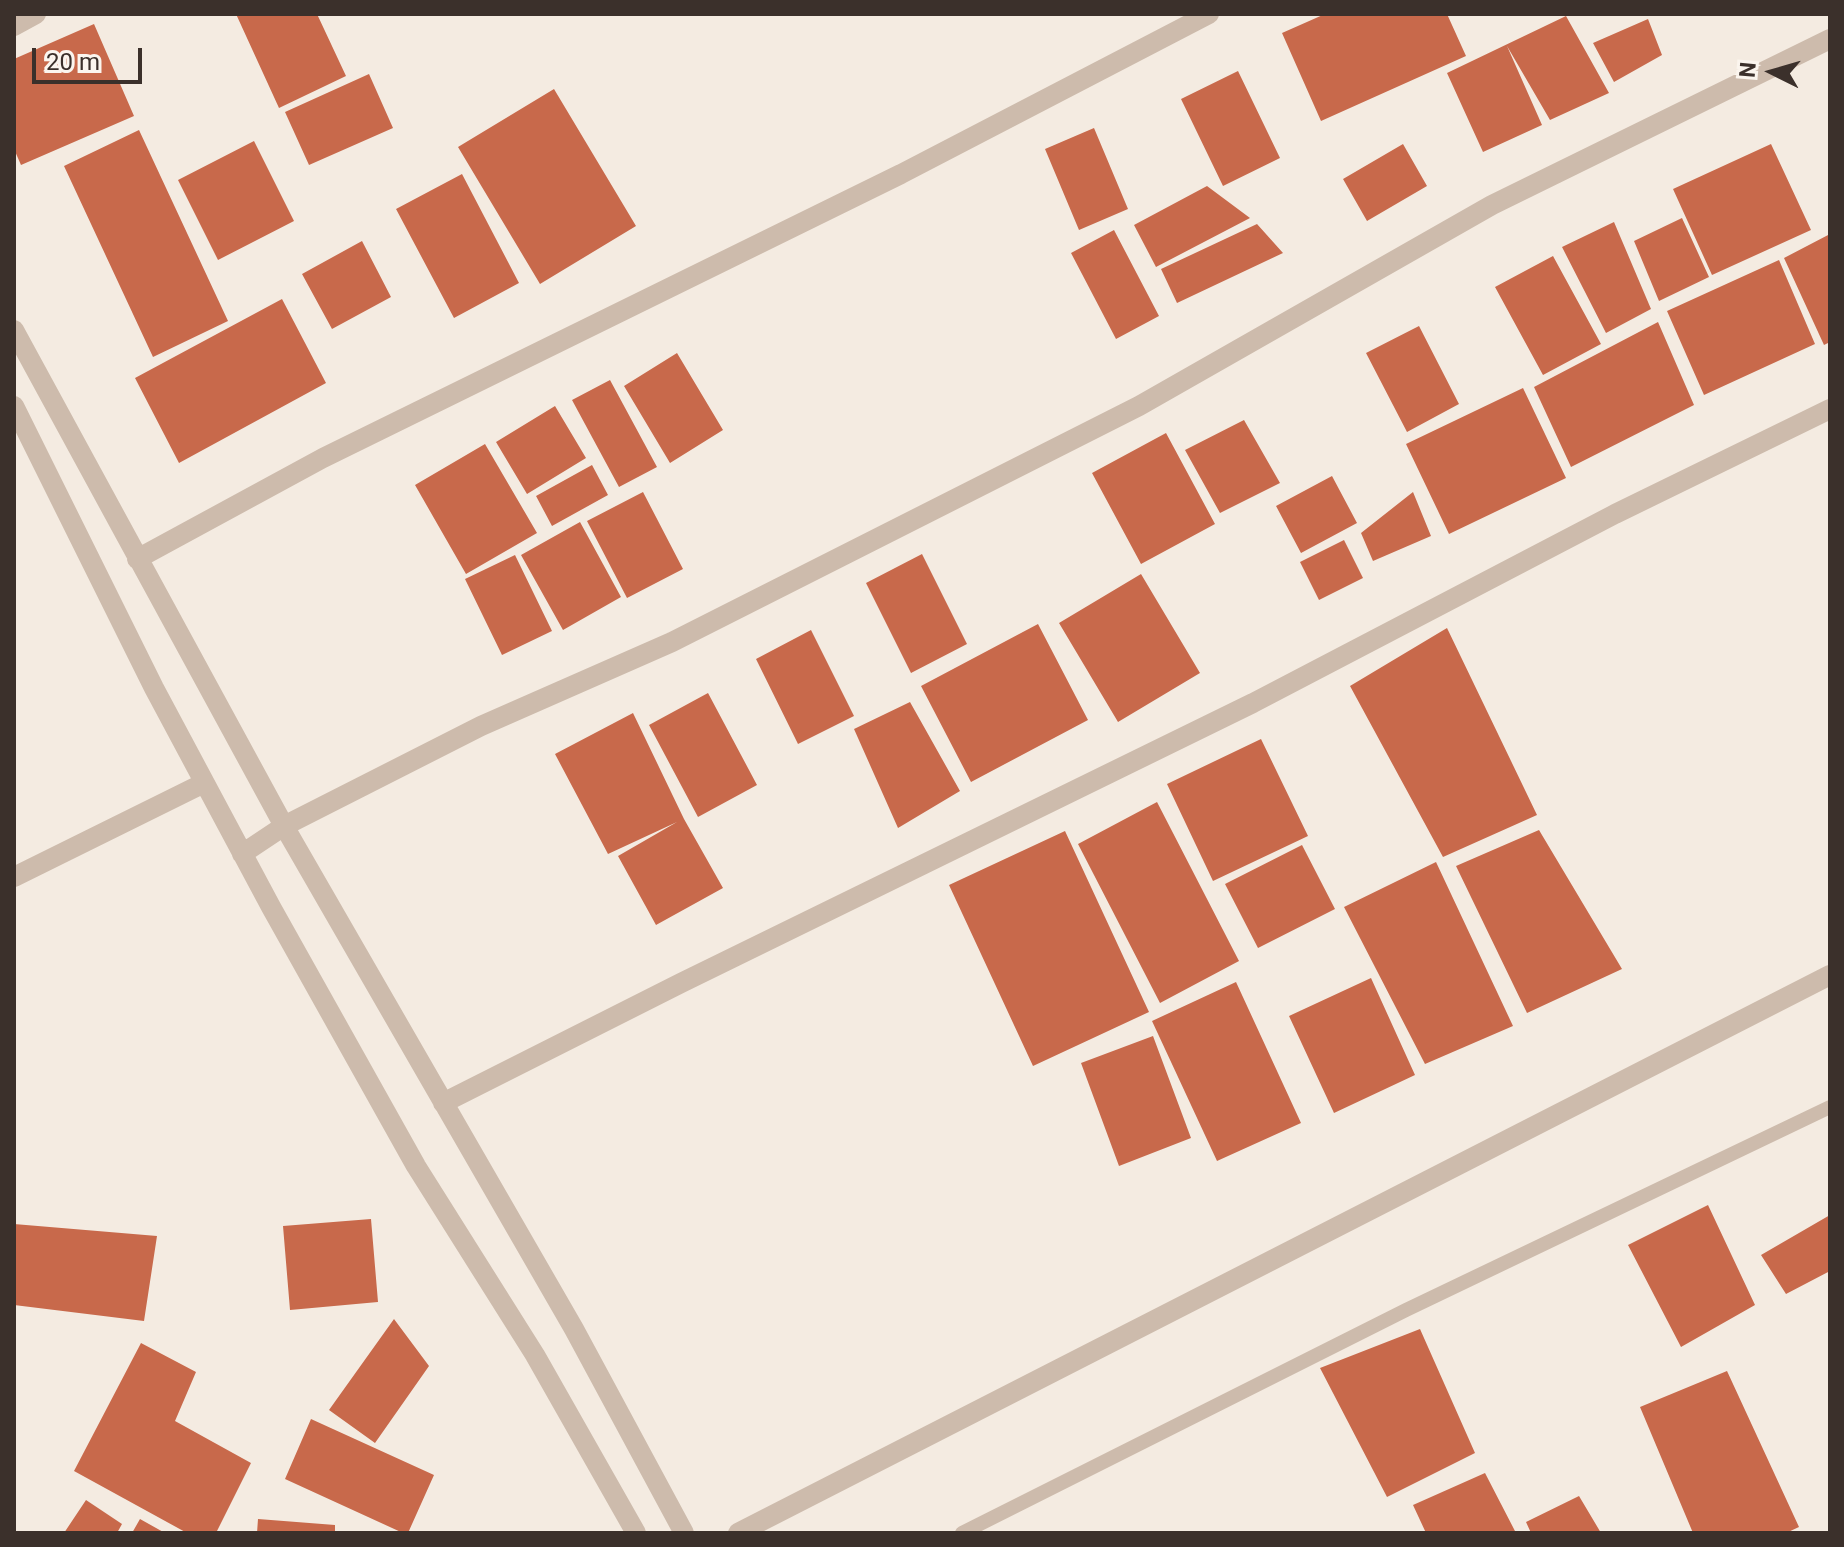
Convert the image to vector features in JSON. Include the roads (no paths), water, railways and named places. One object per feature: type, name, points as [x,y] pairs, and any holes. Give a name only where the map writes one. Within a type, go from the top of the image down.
[{"type":"street","points":[[14,26],[36,14]]},
{"type":"street","points":[[137,559],[323,458],[901,174],[1209,14]]},
{"type":"street","points":[[242,854],[284,826],[481,726],[672,642],[1125,413],[1492,205],[1830,39]]},
{"type":"street","points":[[14,330],[284,826],[574,1329],[684,1533]]},
{"type":"street","points":[[14,406],[154,688],[242,854],[416,1166],[535,1355],[636,1533]]},
{"type":"street","points":[[443,1103],[1253,703],[1615,514],[1830,409]]},
{"type":"street","points":[[14,877],[204,783]]},
{"type":"street","points":[[738,1533],[1830,975]]},
{"type":"lane","points":[[962,1533],[1406,1310],[1830,1107]]}]
